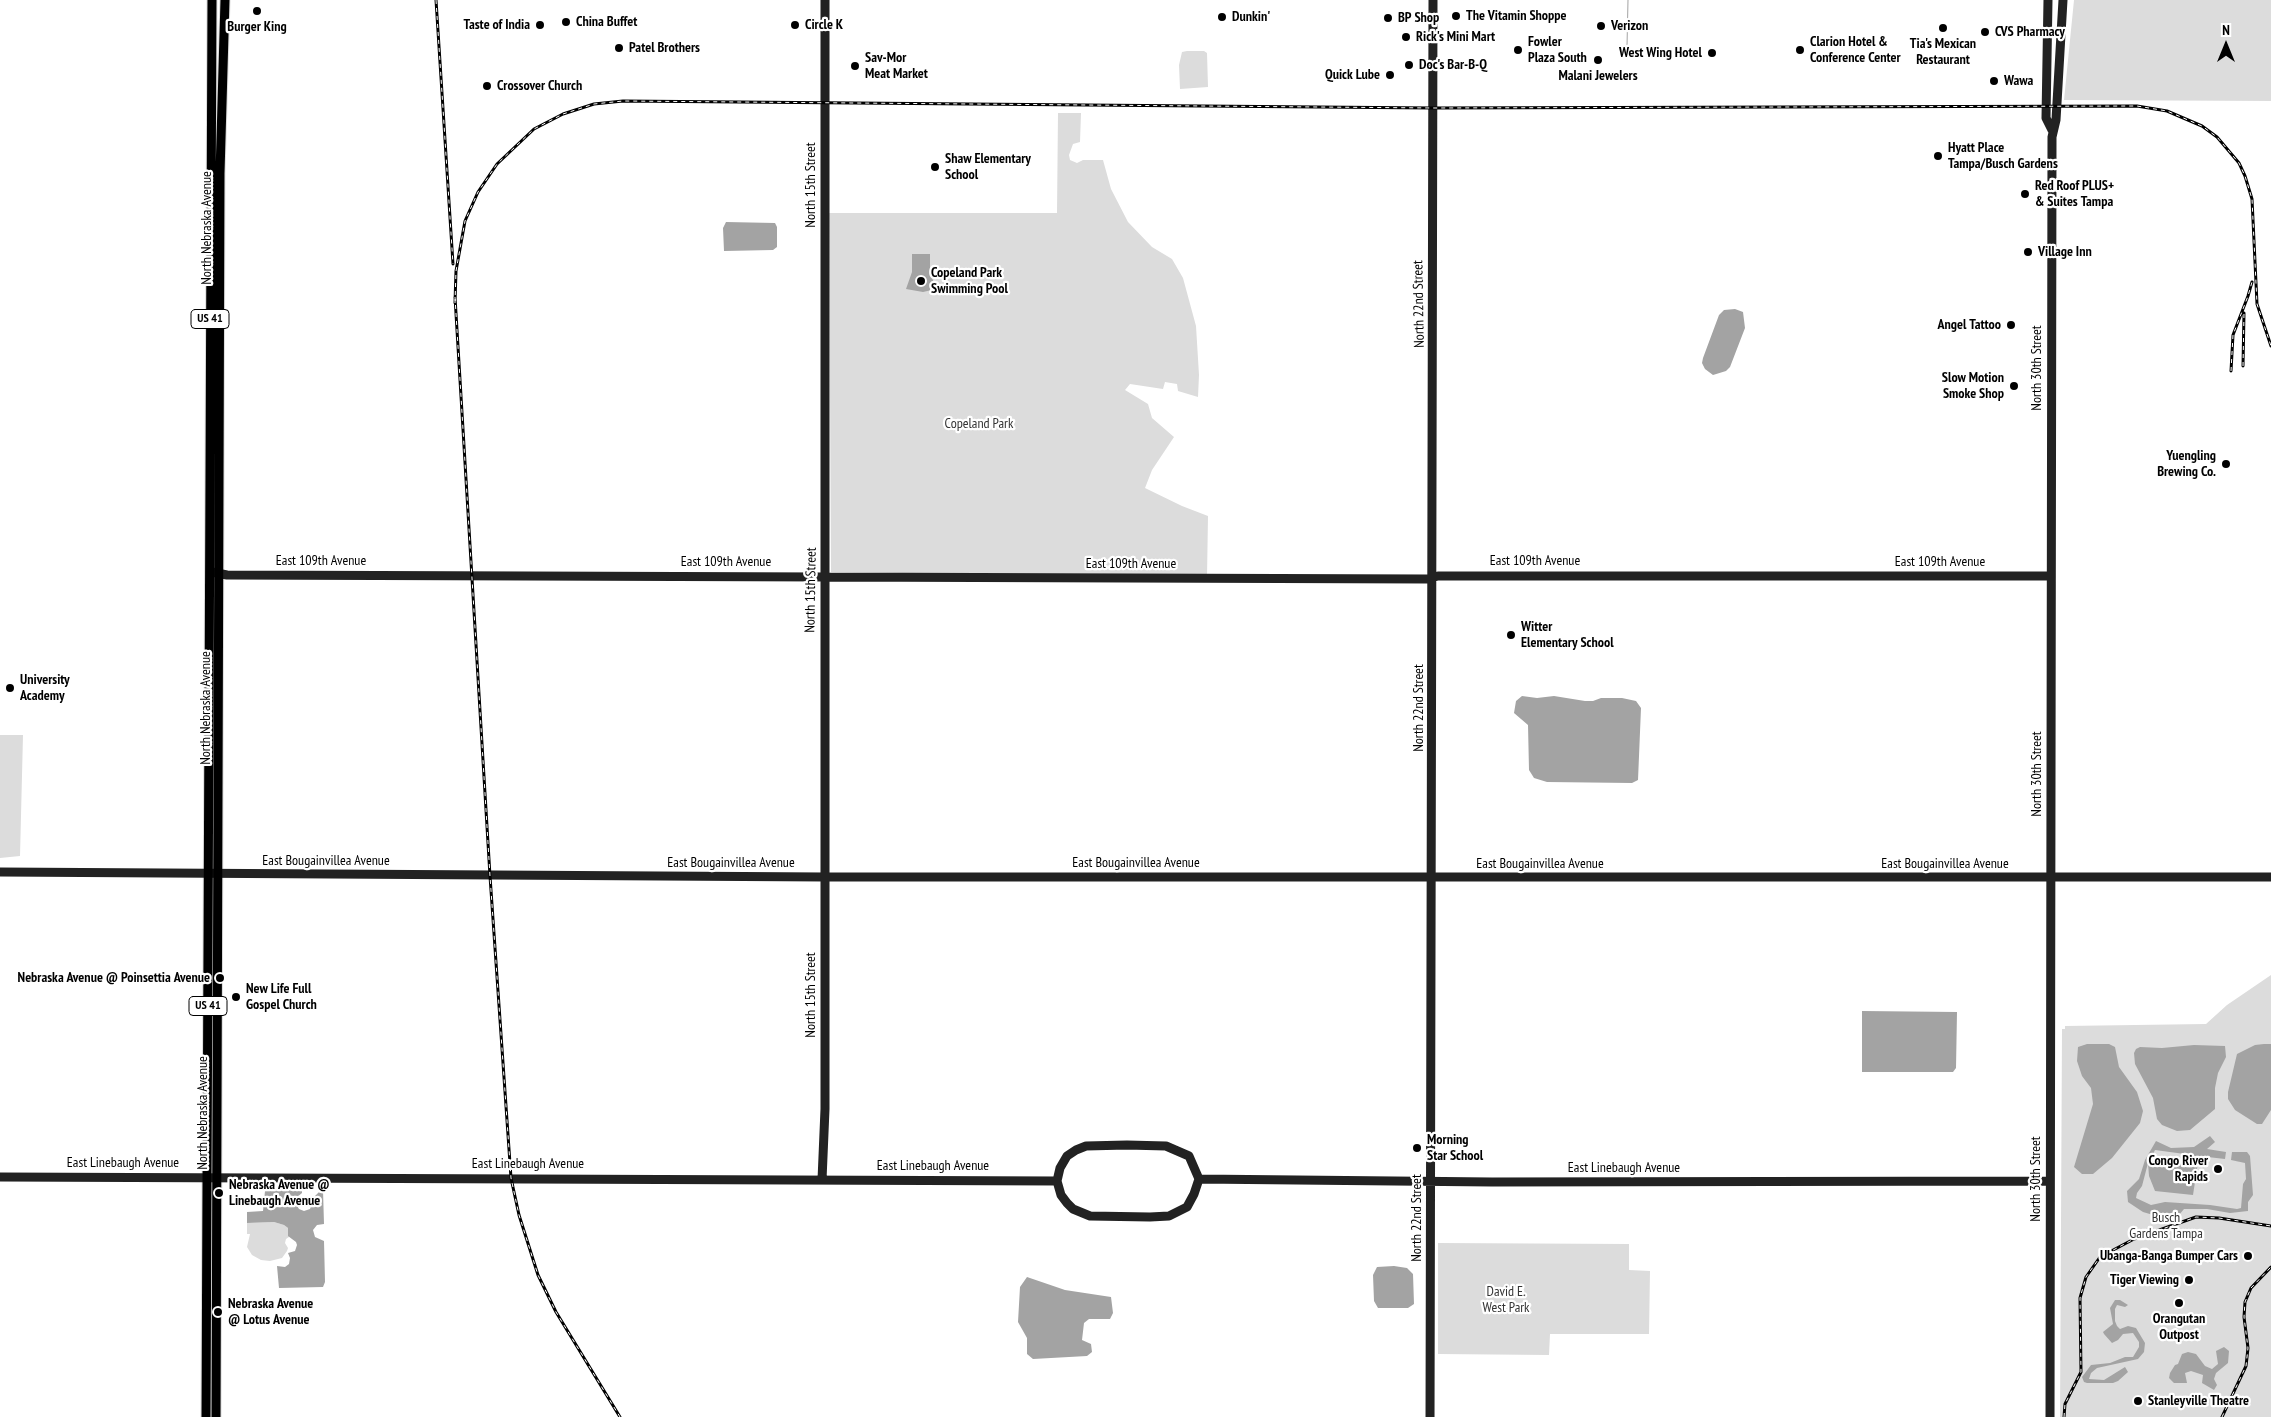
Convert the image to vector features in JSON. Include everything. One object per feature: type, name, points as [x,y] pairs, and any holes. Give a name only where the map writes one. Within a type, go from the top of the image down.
[{"type":"main road","name":"North Nebraska Avenue","points":[[212,0],[209,787],[214,873],[217,1178],[216,1417]]},
{"type":"main road","name":"North Nebraska Avenue","points":[[206,1417],[207,1178],[214,873],[219,813],[220,260],[225,0]]},
{"type":"main road","points":[[211,64],[216,71],[217,87],[222,106]]},
{"type":"main road","points":[[210,260],[220,260]]},
{"type":"main road","points":[[210,488],[220,488]]},
{"type":"main road","points":[[209,787],[215,808],[219,813]]},
{"type":"street","name":"North 15th Street","points":[[822,1180],[825,1109],[825,0]]},
{"type":"street","name":"North 22nd Street","points":[[1430,1417],[1433,0]]},
{"type":"street","name":"North 30th Street","points":[[2048,0],[2046,118],[2052,130]]},
{"type":"street","name":"North 30th Street","points":[[2050,1417],[2052,130],[2056,120],[2062,0]]},
{"type":"street","points":[[2062,10],[2067,0]]},
{"type":"street","name":"East 109th Avenue","points":[[210,571],[220,574],[1417,579],[1433,577],[1677,574],[2051,576]]},
{"type":"street","name":"East Bougainvillea Avenue","points":[[0,872],[825,877],[2271,878]]},
{"type":"street","points":[[1127,1145],[1166,1146],[1188,1156],[1199,1179],[1187,1207],[1169,1216],[1150,1217],[1090,1216],[1073,1209],[1067,1203],[1061,1195],[1057,1181],[1064,1162],[1076,1150],[1086,1146],[1127,1145]]},
{"type":"street","name":"East Linebaugh Avenue","points":[[0,1176],[1057,1181]]},
{"type":"street","name":"East Linebaugh Avenue","points":[[1199,1179],[2050,1181]]},
{"type":"green space","points":[[2074,0],[2271,0],[2271,101],[2064,100]]},
{"type":"green space","points":[[1204,51],[1207,53],[1208,87],[1180,89],[1179,65],[1182,52]]},
{"type":"green space","name":"Copeland Park","points":[[1058,113],[1081,113],[1080,142],[1073,144],[1069,155],[1070,160],[1077,163],[1083,160],[1103,160],[1111,189],[1128,222],[1152,247],[1172,259],[1183,278],[1196,326],[1199,375],[1198,397],[1178,391],[1177,384],[1165,382],[1163,389],[1130,384],[1125,390],[1148,404],[1152,418],[1174,437],[1152,470],[1145,488],[1208,516],[1207,577],[831,572],[829,213],[1057,213]]},
{"type":"green space","points":[[0,735],[23,735],[20,856],[0,858]]},
{"type":"green space","name":"Busch Gardens Tampa","points":[[2271,975],[2271,1417],[2060,1417],[2062,1029],[2065,1029],[2065,1026],[2206,1024],[2227,1005]]},
{"type":"green space","points":[[274,1222],[288,1228],[289,1237],[285,1243],[288,1248],[287,1251],[282,1258],[270,1261],[261,1260],[252,1255],[247,1247],[250,1234],[247,1234],[247,1223]]},
{"type":"green space","name":"David E. West Park","points":[[1438,1243],[1629,1244],[1629,1270],[1650,1271],[1649,1334],[1550,1334],[1549,1355],[1438,1354]]},
{"type":"shaded area","points":[[726,222],[775,223],[777,227],[777,247],[773,250],[724,251],[723,228]]},
{"type":"shaded area","name":"Copeland Park Swimming Pool","points":[[912,254],[930,254],[930,272],[936,289],[923,292],[906,289],[912,272]]},
{"type":"shaded area","points":[[1735,309],[1743,312],[1745,328],[1730,367],[1726,371],[1713,375],[1705,369],[1702,363],[1703,358],[1719,315],[1724,310]]},
{"type":"shaded area","points":[[1522,696],[1537,698],[1554,696],[1585,701],[1601,698],[1622,698],[1636,701],[1641,708],[1638,780],[1632,783],[1547,782],[1534,778],[1529,770],[1528,725],[1514,713],[1516,701]]},
{"type":"shaded area","points":[[1862,1011],[1957,1012],[1956,1068],[1953,1072],[1862,1072]]},
{"type":"shaded area","points":[[2087,1044],[2109,1044],[2115,1047],[2119,1067],[2137,1092],[2143,1111],[2140,1123],[2112,1158],[2093,1174],[2082,1174],[2074,1167],[2093,1104],[2091,1088],[2082,1076],[2077,1061],[2078,1047]]},
{"type":"shaded area","points":[[2271,1044],[2271,1110],[2262,1124],[2257,1124],[2235,1110],[2228,1099],[2228,1092],[2237,1054],[2255,1045]]},
{"type":"shaded area","points":[[2194,1045],[2225,1046],[2226,1057],[2218,1073],[2215,1088],[2215,1109],[2190,1130],[2177,1131],[2162,1125],[2157,1119],[2153,1098],[2135,1064],[2134,1053],[2140,1047],[2162,1048]]},
{"type":"shaded area","points":[[2210,1136],[2215,1142],[2207,1149],[2226,1152],[2225,1159],[2199,1156],[2193,1195],[2155,1191],[2149,1176],[2148,1163],[2142,1186],[2136,1198],[2151,1205],[2165,1202],[2241,1208],[2243,1184],[2246,1179],[2245,1163],[2231,1160],[2232,1152],[2247,1152],[2250,1156],[2253,1195],[2248,1202],[2248,1211],[2230,1213],[2207,1209],[2184,1209],[2179,1215],[2173,1217],[2160,1217],[2143,1212],[2128,1202],[2127,1191],[2139,1179],[2145,1160],[2156,1141],[2171,1148],[2194,1147]],"holes":[[[2155,1150],[2192,1155],[2192,1158],[2184,1161],[2154,1158],[2149,1162]]]},
{"type":"shaded area","points":[[275,1188],[302,1189],[302,1193],[296,1198],[296,1204],[299,1209],[304,1211],[310,1209],[314,1197],[323,1190],[324,1224],[317,1225],[313,1230],[315,1237],[324,1241],[325,1282],[323,1287],[279,1288],[277,1266],[285,1267],[289,1264],[290,1258],[288,1253],[295,1251],[296,1242],[288,1236],[288,1228],[284,1225],[274,1222],[247,1223],[247,1212],[263,1211],[265,1191]]},
{"type":"shaded area","points":[[1394,1266],[1407,1268],[1413,1274],[1414,1304],[1408,1308],[1378,1308],[1374,1301],[1373,1275],[1377,1267]]},
{"type":"shaded area","points":[[1027,1277],[1065,1290],[1111,1297],[1113,1313],[1110,1319],[1089,1319],[1084,1323],[1082,1340],[1091,1344],[1092,1352],[1087,1356],[1033,1359],[1027,1354],[1027,1338],[1018,1322],[1020,1287]]},
{"type":"shaded area","points":[[2115,1300],[2120,1300],[2128,1305],[2125,1307],[2117,1305],[2115,1321],[2117,1326],[2120,1329],[2128,1326],[2136,1328],[2145,1343],[2144,1352],[2138,1359],[2097,1368],[2091,1373],[2089,1379],[2104,1380],[2125,1367],[2128,1372],[2118,1381],[2113,1383],[2084,1382],[2082,1377],[2091,1365],[2110,1363],[2125,1357],[2133,1357],[2139,1347],[2139,1342],[2133,1333],[2123,1334],[2112,1343],[2104,1334],[2103,1332],[2113,1324],[2110,1308]]},
{"type":"shaded area","points":[[2224,1347],[2229,1351],[2228,1363],[2216,1373],[2214,1379],[2217,1385],[2214,1390],[2202,1383],[2203,1375],[2191,1371],[2185,1373],[2187,1383],[2174,1383],[2169,1378],[2170,1373],[2175,1365],[2178,1364],[2182,1354],[2188,1352],[2196,1354],[2205,1366],[2212,1369],[2218,1364],[2216,1351]]},
{"type":"waterway","points":[[1627,47],[1628,0]]},
{"type":"railway","points":[[436,0],[453,264]]},
{"type":"railway","points":[[455,303],[456,271],[465,221],[478,192],[497,164],[534,129],[563,114],[594,104],[623,101],[1433,108],[2137,106],[2167,111],[2202,126],[2217,137],[2239,163],[2252,199],[2257,304],[2271,346]]},
{"type":"railway","points":[[2231,371],[2233,335],[2252,282]]},
{"type":"railway","points":[[455,297],[490,876],[511,1178],[519,1215],[538,1275],[556,1312],[620,1417]]},
{"type":"railway","points":[[2243,366],[2244,313]]},
{"type":"railway","points":[[2064,1417],[2065,1404],[2081,1372],[2080,1298],[2086,1277],[2100,1257],[2134,1239],[2196,1217],[2219,1218],[2271,1226]]},
{"type":"railway","points":[[2222,1417],[2246,1366],[2248,1348],[2244,1317],[2245,1302],[2251,1288],[2271,1267]]},
{"type":"place","name":"Burger King","points":[[257,11]]},
{"type":"place","name":"The Vitamin Shoppe","points":[[1456,16]]},
{"type":"place","name":"Dunkin'","points":[[1222,17]]},
{"type":"place","name":"BP Shop","points":[[1388,18]]},
{"type":"place","name":"China Buffet","points":[[566,22]]},
{"type":"place","name":"Taste of India","points":[[540,25]]},
{"type":"place","name":"Circle K","points":[[795,25]]},
{"type":"place","name":"Verizon","points":[[1601,26]]},
{"type":"place","name":"Tia's Mexican Restaurant","points":[[1943,28]]},
{"type":"place","name":"CVS Pharmacy","points":[[1985,32]]},
{"type":"place","name":"Rick's Mini Mart","points":[[1406,37]]},
{"type":"place","name":"Patel Brothers","points":[[619,48]]},
{"type":"place","name":"Fowler Plaza South","points":[[1518,50]]},
{"type":"place","name":"Clarion Hotel & Conference Center","points":[[1800,50]]},
{"type":"place","name":"West Wing Hotel","points":[[1712,53]]},
{"type":"place","name":"Malani Jewelers","points":[[1598,60]]},
{"type":"place","name":"Doc's Bar-B-Q","points":[[1409,65]]},
{"type":"place","name":"Sav-Mor Meat Market","points":[[855,66]]},
{"type":"place","name":"Quick Lube","points":[[1390,75]]},
{"type":"place","name":"Wawa","points":[[1994,81]]},
{"type":"place","name":"Crossover Church","points":[[487,86]]},
{"type":"place","name":"Hyatt Place Tampa/Busch Gardens","points":[[1938,156]]},
{"type":"place","name":"Shaw Elementary School","points":[[935,167]]},
{"type":"place","name":"Red Roof PLUS+ & Suites Tampa","points":[[2025,194]]},
{"type":"place","name":"Village Inn","points":[[2028,252]]},
{"type":"place","name":"Copeland Park Swimming Pool","points":[[921,281]]},
{"type":"place","name":"Angel Tattoo","points":[[2011,325]]},
{"type":"place","name":"Slow Motion Smoke Shop","points":[[2014,386]]},
{"type":"place","name":"Yuengling Brewing Co.","points":[[2226,464]]},
{"type":"place","name":"Witter Elementary School","points":[[1511,635]]},
{"type":"place","name":"University Academy","points":[[10,688]]},
{"type":"place","name":"Nebraska Avenue @ Poinsettia Avenue","points":[[220,978]]},
{"type":"place","name":"New Life Full Gospel Church","points":[[236,997]]},
{"type":"place","name":"Morning Star School","points":[[1417,1148]]},
{"type":"place","name":"Congo River Rapids","points":[[2218,1169]]},
{"type":"place","name":"Nebraska Avenue @ Linebaugh Avenue","points":[[219,1193]]},
{"type":"place","name":"Ubanga-Banga Bumper Cars","points":[[2248,1256]]},
{"type":"place","name":"Tiger Viewing","points":[[2189,1280]]},
{"type":"place","name":"Orangutan Outpost","points":[[2179,1303]]},
{"type":"place","name":"Nebraska Avenue @ Lotus Avenue","points":[[218,1312]]},
{"type":"place","name":"Stanleyville Theatre","points":[[2138,1401]]}]
